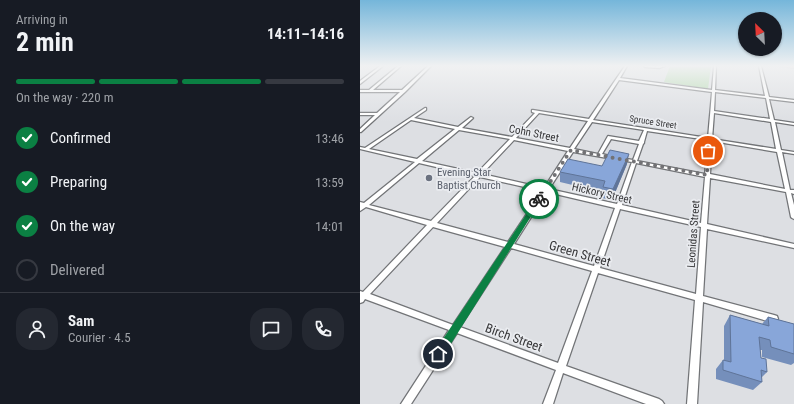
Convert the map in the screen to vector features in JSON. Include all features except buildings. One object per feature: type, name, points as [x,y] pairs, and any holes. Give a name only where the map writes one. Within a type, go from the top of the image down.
[{"type":"street","points":[[370,91],[377,85]]},
{"type":"street","points":[[360,131],[410,85]]},
{"type":"street","points":[[406,404],[614,85]]},
{"type":"street","points":[[664,85],[794,101]]},
{"type":"street","name":"Leonidas Street","points":[[692,404],[713,85]]},
{"type":"street","points":[[764,85],[779,151],[791,191],[794,217]]},
{"type":"street","points":[[360,91],[404,91]]},
{"type":"street","points":[[363,148],[426,109]]},
{"type":"street","name":"Spruce Street","points":[[512,139],[535,111],[794,153]]},
{"type":"street","points":[[712,112],[794,124]]},
{"type":"street","points":[[360,114],[378,114]]},
{"type":"street","points":[[362,206],[471,118]]},
{"type":"street","name":"Cohn Street","points":[[411,119],[791,191]]},
{"type":"street","points":[[548,404],[646,129]]},
{"type":"street","points":[[600,155],[608,138],[610,137],[642,143]]},
{"type":"street","points":[[361,297],[512,139]]},
{"type":"street","name":"Hickory Street","points":[[363,148],[794,246]]},
{"type":"street","name":"Green Street","points":[[362,206],[509,245],[779,321]]},
{"type":"street","name":"Birch Street","points":[[361,297],[454,329],[659,404]]},
{"type":"green space","points":[[682,85],[709,85],[708,89]]},
{"type":"way so far","points":[[539,199],[571,150],[707,175],[708,151]]},
{"type":"place","name":"Evening Star Baptist Church","points":[[429,178]]},
{"type":"route","points":[[438,354],[539,199]]}]
